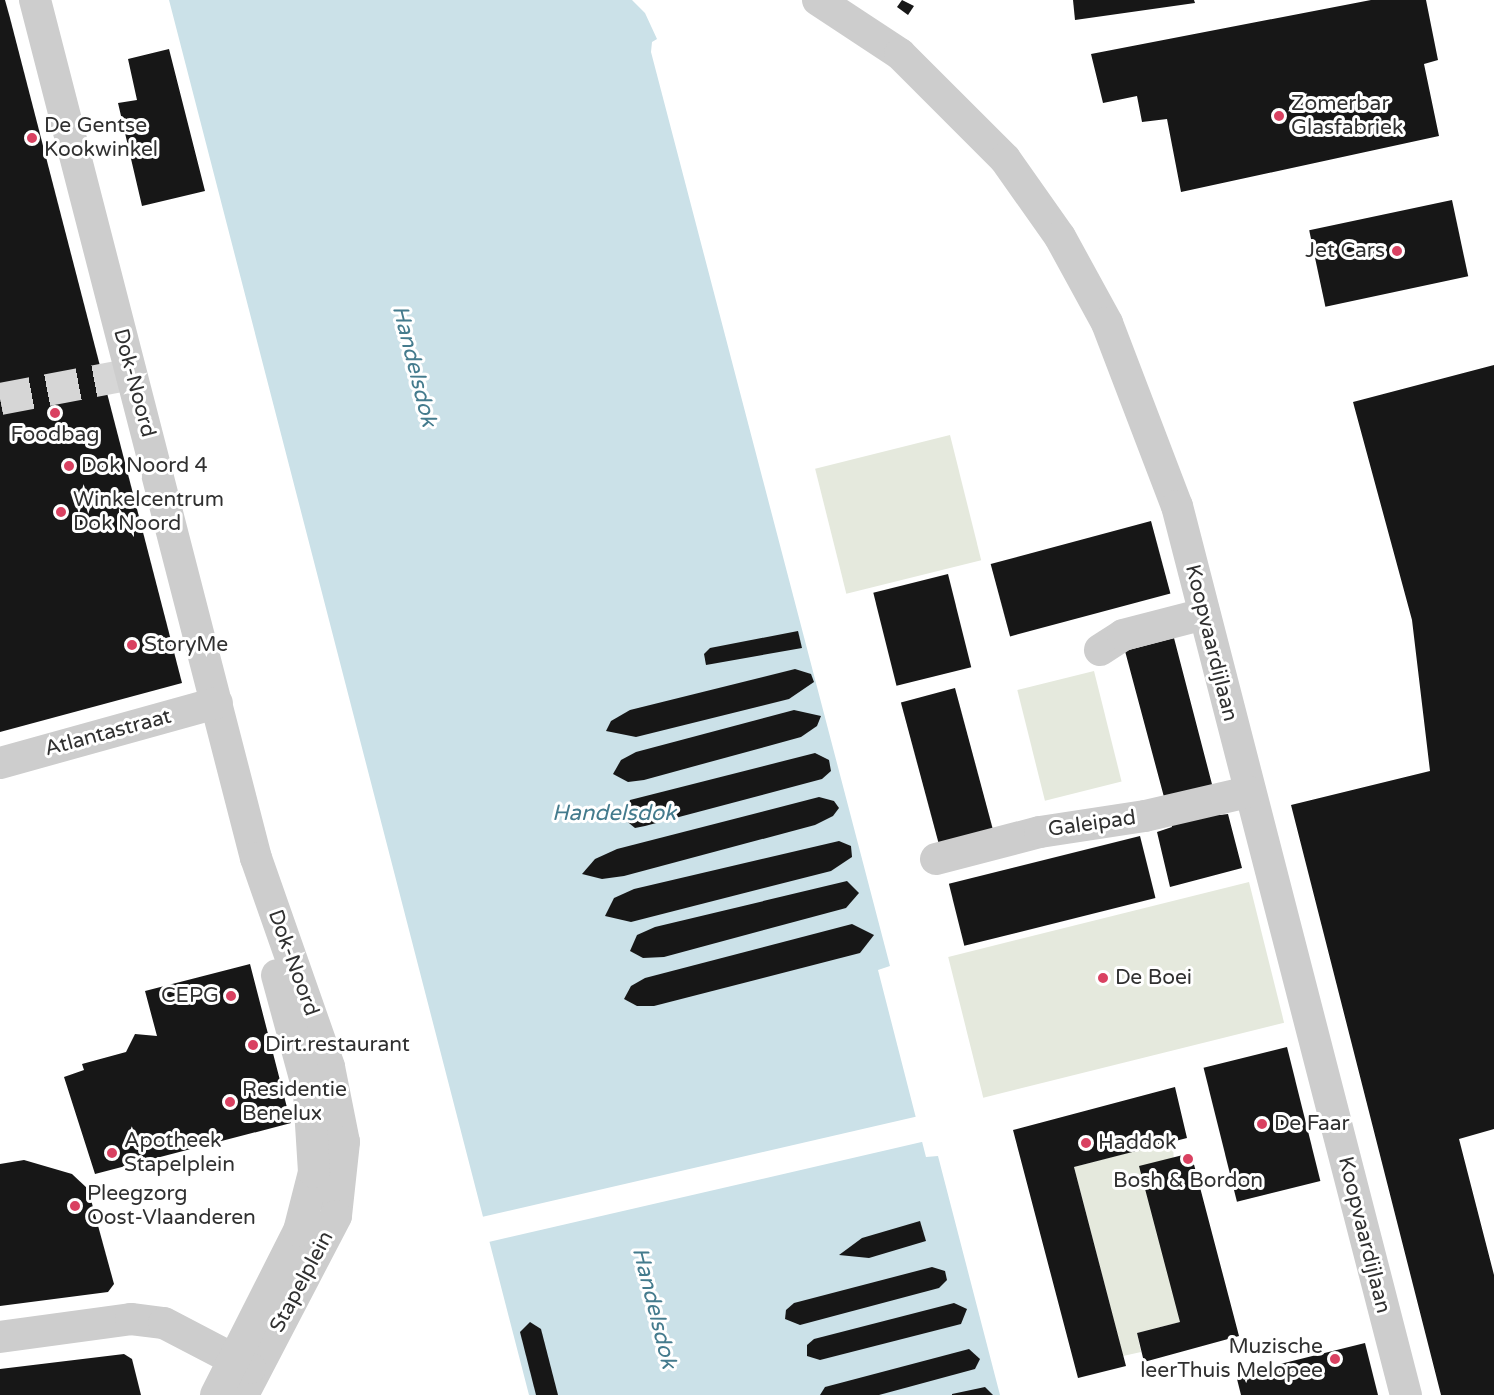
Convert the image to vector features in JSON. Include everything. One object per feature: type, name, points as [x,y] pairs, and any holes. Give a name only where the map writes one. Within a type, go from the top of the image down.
[{"type":"street","name":"Dok-Noord","points":[[35,0],[259,870],[329,1068],[345,1162]]},
{"type":"street","name":"Koopvaardijlaan","points":[[818,0],[900,54],[955,106],[1005,159],[1060,237],[1107,323],[1148,423],[1177,506],[1248,792],[1406,1395]]},
{"type":"street","points":[[1100,650],[1123,635],[1204,614]]},
{"type":"street","name":"Atlantastraat","points":[[0,763],[217,703]]},
{"type":"street","name":"Galeipad","points":[[936,859],[1040,832],[1145,816],[1248,792]]},
{"type":"street","name":"Dok-Noord","points":[[259,870],[270,949],[309,1093],[313,1161]]},
{"type":"street","name":"Stapelplein","points":[[243,1374],[299,1231],[313,1161]]},
{"type":"street","name":"Stapelplein","points":[[216,1395],[243,1374],[336,1216],[345,1162]]},
{"type":"street","points":[[0,1337],[131,1319],[164,1323],[243,1374]]},
{"type":"shaded area","points":[[950,435],[981,560],[846,594],[815,469]]},
{"type":"shaded area","points":[[1094,671],[1122,782],[1045,801],[1017,690]]},
{"type":"shaded area","points":[[1249,882],[1284,1023],[983,1098],[948,957]]},
{"type":"shaded area","points":[[1173,1141],[1180,1322],[1137,1333],[1141,1352],[1123,1356],[1074,1167]]},
{"type":"water","name":"Handelsdok","points":[[169,0],[632,0],[645,13],[657,39],[652,42],[651,52],[890,966],[878,970],[926,1157],[938,1156],[1000,1395],[529,1395]]},
{"type":"pier","points":[[919,1116],[925,1141],[485,1243],[480,1217]]},
{"type":"building","name":"Dok Noord 4","points":[[0,0],[5,0],[10,18],[182,683],[0,732]]},
{"type":"building","points":[[902,0],[914,6],[908,15],[897,7]]},
{"type":"building","points":[[1073,0],[1194,0],[1195,3],[1075,20]]},
{"type":"building","points":[[1371,0],[1426,0],[1438,60],[1424,64],[1439,136],[1181,192],[1167,119],[1142,122],[1137,96],[1103,103],[1091,54]]},
{"type":"building","points":[[169,49],[205,191],[142,206],[118,103],[137,100],[128,59]]},
{"type":"building","points":[[1452,200],[1468,276],[1325,307],[1309,230]]},
{"type":"building","points":[[1494,365],[1494,1129],[1459,1139],[1494,1275],[1494,1395],[1441,1395],[1291,805],[1430,771],[1412,620],[1353,402]]},
{"type":"building","points":[[1151,521],[1170,593],[1010,636],[991,564]]},
{"type":"building","points":[[948,574],[971,667],[897,686],[873,593]]},
{"type":"building","points":[[798,631],[802,648],[706,665],[704,654],[710,648]]},
{"type":"building","points":[[1174,638],[1220,815],[1228,814],[1242,868],[1170,887],[1157,832],[1172,827],[1125,651]]},
{"type":"building","points":[[795,669],[811,674],[814,682],[789,699],[636,737],[606,731],[611,721],[630,710]]},
{"type":"building","points":[[955,688],[995,837],[941,851],[901,702]]},
{"type":"building","points":[[794,710],[821,716],[817,726],[801,737],[644,780],[628,782],[613,774],[621,760],[636,752]]},
{"type":"building","points":[[815,753],[829,760],[831,771],[822,779],[645,826],[635,828],[624,819],[630,800]]},
{"type":"building","points":[[819,797],[834,801],[839,808],[833,816],[815,825],[624,876],[602,879],[582,874],[595,859],[617,849]]},
{"type":"building","points":[[1140,836],[1155,898],[964,946],[949,884]]},
{"type":"building","points":[[839,841],[851,846],[852,857],[831,871],[631,922],[605,916],[614,898],[634,889]]},
{"type":"building","points":[[847,881],[859,893],[846,908],[664,957],[643,958],[630,951],[637,935],[655,927]]},
{"type":"building","points":[[852,924],[874,935],[860,953],[654,1006],[637,1006],[624,999],[631,986],[645,978]]},
{"type":"building","points":[[250,964],[291,1123],[95,1174],[64,1077],[84,1070],[82,1064],[126,1052],[135,1034],[157,1036],[145,991]]},
{"type":"building","name":"De Faar","points":[[1287,1047],[1320,1181],[1237,1202],[1204,1068]]},
{"type":"building","points":[[1175,1087],[1187,1138],[1074,1167],[1126,1366],[1078,1378],[1013,1130]]},
{"type":"building","points":[[1191,1153],[1239,1336],[1144,1362],[1137,1333],[1180,1322],[1139,1166]]},
{"type":"building","points":[[24,1160],[72,1174],[88,1189],[114,1284],[108,1292],[0,1306],[0,1164]]},
{"type":"building","points":[[920,1221],[926,1241],[869,1258],[839,1255],[862,1238]]},
{"type":"building","points":[[932,1267],[945,1271],[947,1280],[939,1288],[800,1325],[785,1319],[786,1310],[794,1303]]},
{"type":"building","points":[[954,1303],[967,1309],[961,1324],[820,1360],[807,1356],[807,1345],[814,1339]]},
{"type":"building","points":[[530,1322],[541,1329],[558,1395],[536,1395],[520,1332]]},
{"type":"building","name":"Muzische leerThuis Melopee","points":[[1365,1343],[1378,1395],[1241,1395],[1236,1375]]},
{"type":"building","points":[[969,1349],[980,1359],[975,1369],[879,1395],[820,1395],[825,1387]]},
{"type":"building","points":[[124,1354],[132,1359],[141,1395],[0,1395],[0,1369]]},
{"type":"building","points":[[985,1387],[993,1395],[952,1395],[952,1394]]},
{"type":"tunnel","points":[[0,399],[132,374]]},
{"type":"place","name":"Zomerbar Glasfabriek","points":[[1279,116]]},
{"type":"place","name":"De Gentse Kookwinkel","points":[[32,138]]},
{"type":"place","name":"Jet Cars","points":[[1397,251]]},
{"type":"place","name":"Foodbag","points":[[55,413]]},
{"type":"place","name":"Dok Noord 4","points":[[69,466]]},
{"type":"place","name":"Winkelcentrum Dok Noord","points":[[61,512]]},
{"type":"place","name":"StoryMe","points":[[132,645]]},
{"type":"place","name":"De Boei","points":[[1103,978]]},
{"type":"place","name":"CEPG","points":[[231,996]]},
{"type":"place","name":"Dirt.restaurant","points":[[253,1045]]},
{"type":"place","name":"Residentie Benelux","points":[[230,1102]]},
{"type":"place","name":"De Faar","points":[[1262,1124]]},
{"type":"place","name":"Haddok","points":[[1086,1143]]},
{"type":"place","name":"Apotheek Stapelplein","points":[[112,1153]]},
{"type":"place","name":"Bosh & Bordon","points":[[1188,1159]]},
{"type":"place","name":"Pleegzorg Oost-Vlaanderen","points":[[75,1206]]},
{"type":"place","name":"Muzische leerThuis Melopee","points":[[1335,1359]]}]
